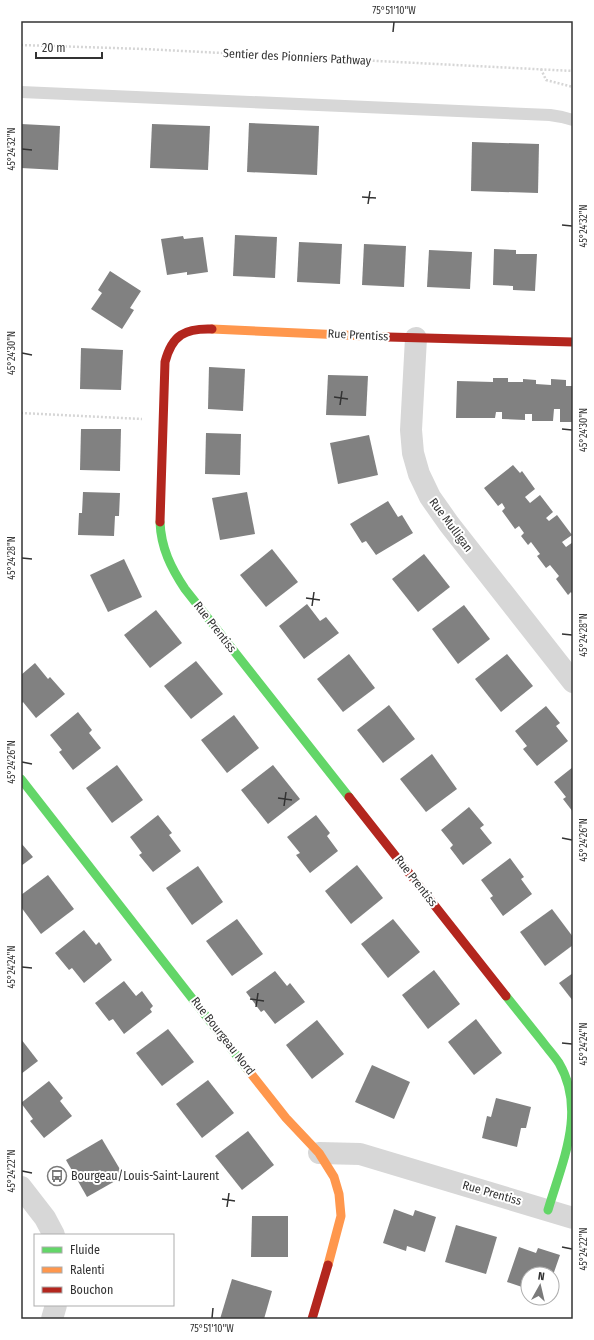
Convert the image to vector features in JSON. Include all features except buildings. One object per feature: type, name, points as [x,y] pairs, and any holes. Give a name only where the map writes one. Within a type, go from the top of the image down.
[{"type":"street","name":"Rue Prentiss","points":[[548,1210],[571,1126],[573,1104],[568,1082],[558,1062],[186,589],[173,571],[166,554],[161,537],[160,515],[166,362],[168,348],[178,336],[190,330],[205,328],[416,338],[573,342]]},
{"type":"street","name":"Rue Mulligan","points":[[416,338],[411,430],[413,453],[419,474],[430,497],[449,524],[573,682]]},
{"type":"street","name":"Rue Bourgeau Nord","points":[[21,779],[286,1118],[319,1153],[334,1177],[339,1194],[340,1216],[336,1237],[312,1319]]},
{"type":"street","name":"Rue Prentiss","points":[[319,1153],[360,1154],[573,1218]]},
{"type":"street","points":[[21,1187],[45,1218],[53,1234]]},
{"type":"street","points":[[52,1319],[56,1306]]},
{"type":"lane","points":[[21,92],[543,115],[573,120]]},
{"type":"path","name":"Sentier des Pionniers Pathway","points":[[21,45],[573,71]]},
{"type":"path","points":[[541,69],[546,80],[573,87]]},
{"type":"path","points":[[21,412],[164,420]]},
{"type":"traffic: fast","points":[[160,522],[162,540],[165,549],[175,573],[185,589],[349,797]]},
{"type":"traffic: fast","points":[[21,779],[248,1070]]},
{"type":"traffic: fast","points":[[506,996],[559,1063],[567,1081],[571,1099],[572,1118],[569,1136],[565,1155],[548,1210]]},
{"type":"traffic: slow","points":[[212,329],[388,337]]},
{"type":"traffic: slow","points":[[248,1070],[286,1118],[319,1153],[334,1177],[339,1194],[341,1216],[328,1265]]},
{"type":"traffic: jam","points":[[160,522],[165,362],[172,345],[181,335],[194,330],[212,329]]},
{"type":"traffic: jam","points":[[388,337],[573,342]]},
{"type":"traffic: jam","points":[[349,797],[506,996]]},
{"type":"traffic: jam","points":[[312,1319],[328,1265]]},
{"type":"place","name":"Bourgeau/Louis-Saint-Laurent","points":[[57,1176]]}]
